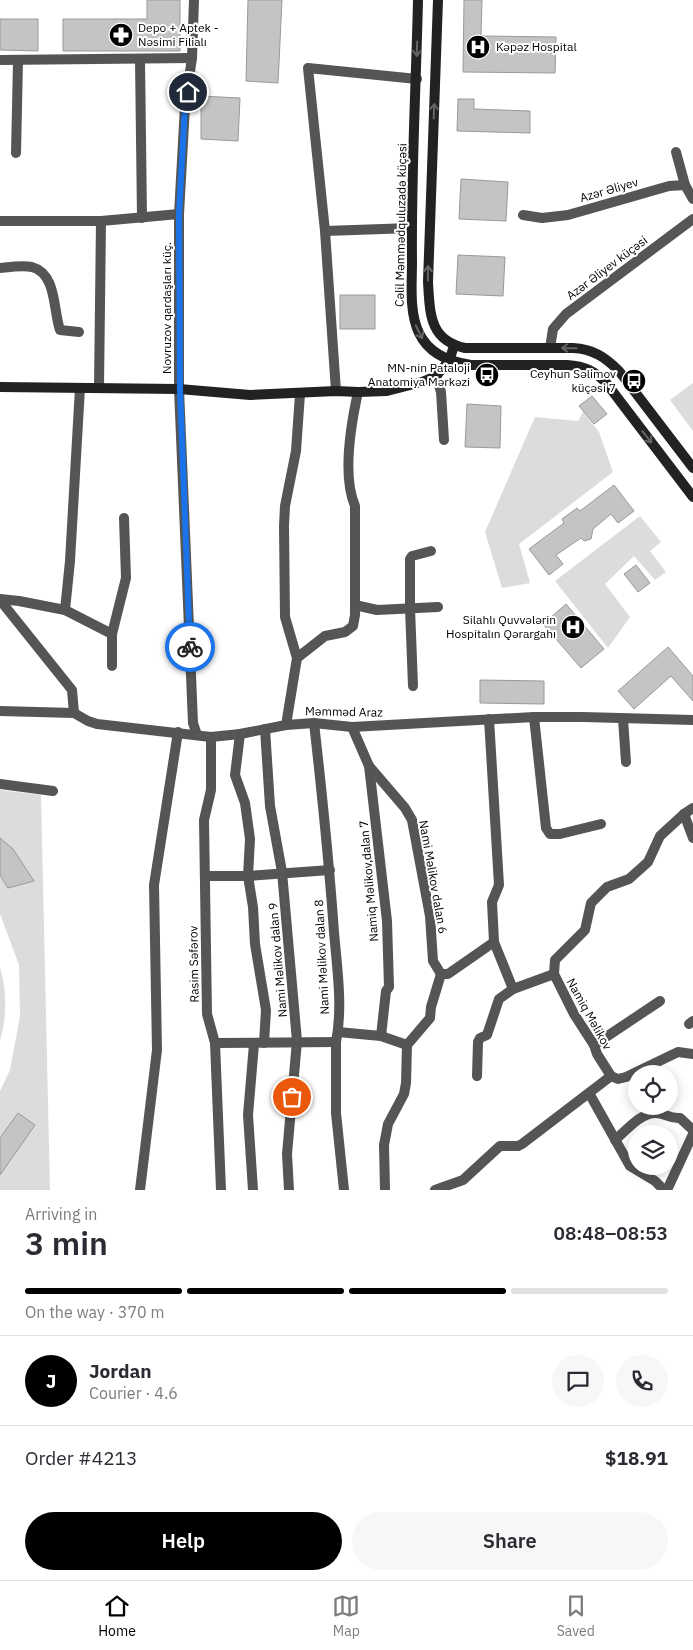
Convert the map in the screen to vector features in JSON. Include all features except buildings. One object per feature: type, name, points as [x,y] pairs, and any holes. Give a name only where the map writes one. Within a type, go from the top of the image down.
[{"type":"main road","name":"Cəlil Məmmədquluzadə küçəsi","points":[[418,0],[412,228],[414,319],[419,333],[434,352],[449,360],[471,365],[578,365],[590,370],[607,384],[693,497]]},
{"type":"main road","points":[[438,0],[428,282],[430,314],[436,330],[447,342],[454,346],[475,348],[584,348],[600,355],[613,365],[693,468]]},
{"type":"main road","points":[[414,166],[432,166]]},
{"type":"main road","points":[[0,387],[180,389],[250,395],[387,391],[422,382],[436,376],[449,360],[454,346]]},
{"type":"main road","points":[[634,420],[648,410]]},
{"type":"street","name":"Novruzov qardaşları küç.","points":[[194,0],[192,58],[185,106],[179,214],[180,389],[193,723],[197,735]]},
{"type":"street","points":[[0,60],[192,58]]},
{"type":"street","points":[[140,59],[142,218]]},
{"type":"street","points":[[16,153],[18,61]]},
{"type":"street","points":[[336,391],[326,231],[308,68],[417,79]]},
{"type":"street","points":[[676,152],[685,185],[693,199]]},
{"type":"street","name":"Azər Əliyev","points":[[523,215],[542,218],[568,215],[669,186],[685,185]]},
{"type":"street","points":[[0,221],[101,221],[179,214]]},
{"type":"street","name":"Azər Əliyev küçəsi","points":[[550,348],[553,329],[566,314],[693,219]]},
{"type":"street","points":[[99,387],[101,221]]},
{"type":"street","points":[[326,231],[412,228]]},
{"type":"street","points":[[0,268],[31,267],[40,270],[48,279],[60,330],[78,332]]},
{"type":"street","points":[[436,376],[440,385],[444,440]]},
{"type":"street","points":[[65,610],[70,561],[80,388]]},
{"type":"street","points":[[297,658],[325,636],[345,632],[353,626],[355,605],[355,506],[350,494],[350,436],[358,392]]},
{"type":"street","points":[[286,725],[297,658],[285,617],[284,526],[285,506],[296,451],[300,394]]},
{"type":"street","points":[[112,666],[112,634],[126,578],[124,518]]},
{"type":"street","points":[[413,686],[410,559],[412,556],[431,551]]},
{"type":"street","points":[[0,600],[19,601],[65,610],[112,634]]},
{"type":"street","points":[[0,600],[72,690],[74,713]]},
{"type":"street","points":[[355,605],[377,610],[438,607]]},
{"type":"street","name":"Məmməd Araz","points":[[0,711],[74,713],[97,724],[211,737],[240,734],[286,725],[314,723],[352,727],[534,717],[693,720]]},
{"type":"street","points":[[534,717],[546,828],[550,834],[560,834],[601,824]]},
{"type":"street","points":[[623,718],[626,762]]},
{"type":"street","points":[[477,1076],[478,1042],[480,1038],[487,1035],[499,1000],[513,989],[494,942],[492,902],[499,885],[489,719]]},
{"type":"street","name":"Nami Məlikov dalan 8","points":[[314,723],[330,870],[338,985],[336,1113],[344,1190]]},
{"type":"street","name":"Namiq Məlikov,dalan 7","points":[[352,727],[369,766],[387,921],[389,987],[386,990],[381,1036]]},
{"type":"street","name":"Nami Məlikov dalan 9","points":[[265,730],[270,806],[282,872],[297,1041],[287,1154],[289,1190]]},
{"type":"street","points":[[140,1190],[157,1050],[154,885],[178,732]]},
{"type":"street","points":[[240,734],[235,775],[245,803],[248,830],[248,876],[253,907],[255,944],[266,1010],[248,1115],[253,1190]]},
{"type":"street","name":"Rasim Səfərov","points":[[211,737],[211,790],[204,820],[207,1014],[215,1043],[221,1190]]},
{"type":"street","name":"Nami Məlikov dalan 6","points":[[369,766],[405,808],[412,820],[430,916],[433,961],[441,974]]},
{"type":"street","points":[[0,784],[54,791]]},
{"type":"street","points":[[689,811],[693,838]]},
{"type":"street","points":[[554,974],[555,960],[584,930],[592,903],[607,887],[629,879],[648,862],[660,836],[689,811]]},
{"type":"street","points":[[205,876],[248,876],[282,872],[330,870]]},
{"type":"street","points":[[386,1190],[384,1145],[388,1124],[404,1094],[407,1045],[430,1018],[431,1007],[441,974],[448,974],[494,942]]},
{"type":"street","name":"Namiq Məlikov","points":[[513,989],[554,974],[574,1014],[611,1076]]},
{"type":"street","points":[[594,1045],[660,1001]]},
{"type":"street","points":[[215,1043],[259,1044],[337,1037],[381,1036],[407,1045]]},
{"type":"street","points":[[435,1190],[463,1180],[500,1146],[518,1146],[522,1144],[611,1076],[618,1079],[626,1077],[678,1052],[693,1054]]},
{"type":"street","points":[[589,1093],[630,1166],[666,1190],[693,1134]]},
{"type":"street","points":[[615,1140],[641,1117],[656,1113],[671,1118],[680,1118],[693,1130]]},
{"type":"shaded area","points":[[693,383],[693,431],[670,400]]},
{"type":"shaded area","points":[[583,412],[599,432],[613,472],[519,544],[530,583],[502,588],[485,532],[535,417],[578,421]]},
{"type":"shaded area","points":[[640,516],[661,542],[650,551],[666,572],[655,580],[634,556],[605,584],[630,617],[608,648],[555,581]]},
{"type":"shaded area","points":[[0,790],[41,795],[50,1190],[0,1190],[0,1091],[10,1070],[20,1016],[19,965],[0,914]]},
{"type":"shaded area","points":[[0,968],[4,985],[5,1004],[4,1023],[0,1040]]},
{"type":"way so far","points":[[190,647],[193,723],[197,735],[211,737],[265,730],[270,806],[282,872],[297,1041],[292,1097]]},
{"type":"place","name":"Depo + Aptek - Nəsimi Filialı","points":[[121,35]]},
{"type":"place","name":"Kəpəz Hospital","points":[[478,47]]},
{"type":"place","name":"MN-nin Pataloji Anatomiya Mərkəzi","points":[[487,375]]},
{"type":"place","name":"Ceyhun Səlimov küçəsi 7","points":[[634,381]]},
{"type":"place","name":"Silahlı Quvvələrin Hospitalın Qərargahı","points":[[573,627]]},
{"type":"route","points":[[188,92],[185,106],[179,214],[180,389],[190,647]]}]
